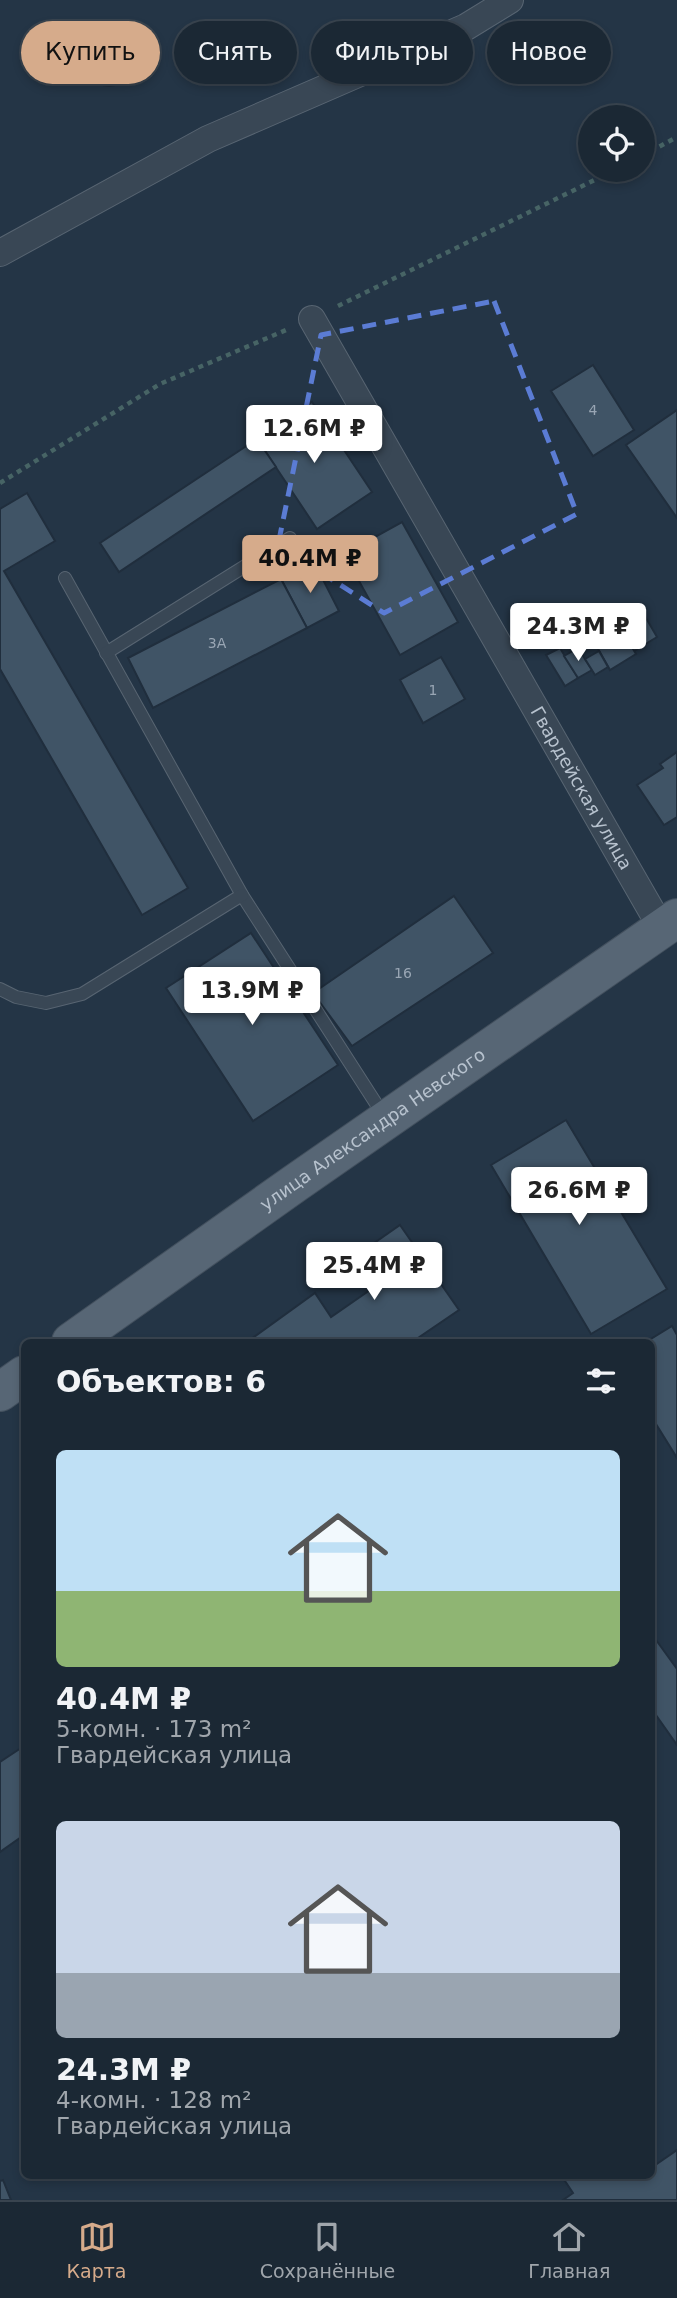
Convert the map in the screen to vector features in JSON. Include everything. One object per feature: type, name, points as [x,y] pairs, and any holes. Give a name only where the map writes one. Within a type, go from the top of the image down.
[{"type":"main road","name":"улица Александра Невского","points":[[75,1339],[669,923]]},
{"type":"main road","points":[[0,1392],[21,1377]]},
{"type":"street","points":[[0,253],[208,139],[467,27],[510,0]]},
{"type":"street","name":"Гвардейская улица","points":[[312,319],[669,923]]},
{"type":"lane","points":[[106,653],[290,538]]},
{"type":"lane","points":[[65,578],[242,895],[387,1120]]},
{"type":"lane","points":[[0,989],[16,997],[46,1003],[82,994],[242,895]]},
{"type":"path","points":[[655,149],[677,137]]},
{"type":"highlighted area","points":[[494,301],[577,514],[384,613],[278,545],[321,335]]},
{"type":"building","points":[[593,365],[634,430],[593,456],[551,391]]},
{"type":"building","points":[[312,402],[372,492],[317,529],[257,439]]},
{"type":"building","points":[[677,410],[677,518],[626,445]]},
{"type":"building","points":[[257,439],[276,467],[119,572],[100,543]]},
{"type":"building","points":[[27,493],[55,541],[4,571],[188,888],[142,915],[0,669],[0,509]]},
{"type":"building","points":[[402,522],[458,622],[400,655],[344,554]]},
{"type":"building","points":[[314,562],[339,611],[307,628],[281,579]]},
{"type":"building","points":[[281,579],[307,628],[153,708],[128,658]]},
{"type":"building","points":[[646,618],[657,637],[634,651],[623,632]]},
{"type":"building","points":[[623,632],[636,654],[610,670],[597,647]]},
{"type":"building","points":[[560,648],[578,678],[565,686],[546,655]]},
{"type":"building","points":[[578,648],[592,670],[578,678],[564,656]]},
{"type":"building","points":[[599,651],[608,667],[595,675],[585,659]]},
{"type":"building","points":[[441,657],[465,699],[423,723],[400,680]]},
{"type":"building","points":[[677,752],[677,817],[664,825],[637,785],[663,768],[660,764]]},
{"type":"building","points":[[454,896],[493,953],[352,1046],[313,993]]},
{"type":"building","points":[[251,933],[338,1065],[253,1121],[166,988]]},
{"type":"building","points":[[566,1120],[667,1289],[591,1334],[491,1165]]},
{"type":"building","points":[[400,1225],[459,1310],[416,1339],[251,1339],[315,1293],[331,1317],[370,1290],[350,1260]]},
{"type":"building","points":[[672,1326],[677,1335],[677,1458],[655,1422],[655,1339],[651,1339]]},
{"type":"building","points":[[655,1639],[677,1669],[677,1745],[655,1714]]},
{"type":"building","points":[[21,1748],[21,1837],[0,1852],[0,1762]]},
{"type":"building","points":[[677,2150],[677,2200],[563,2200],[573,2193],[564,2179],[655,2179],[655,2165]]},
{"type":"building","points":[[3,2180],[11,2200],[0,2200],[0,2181]]}]
